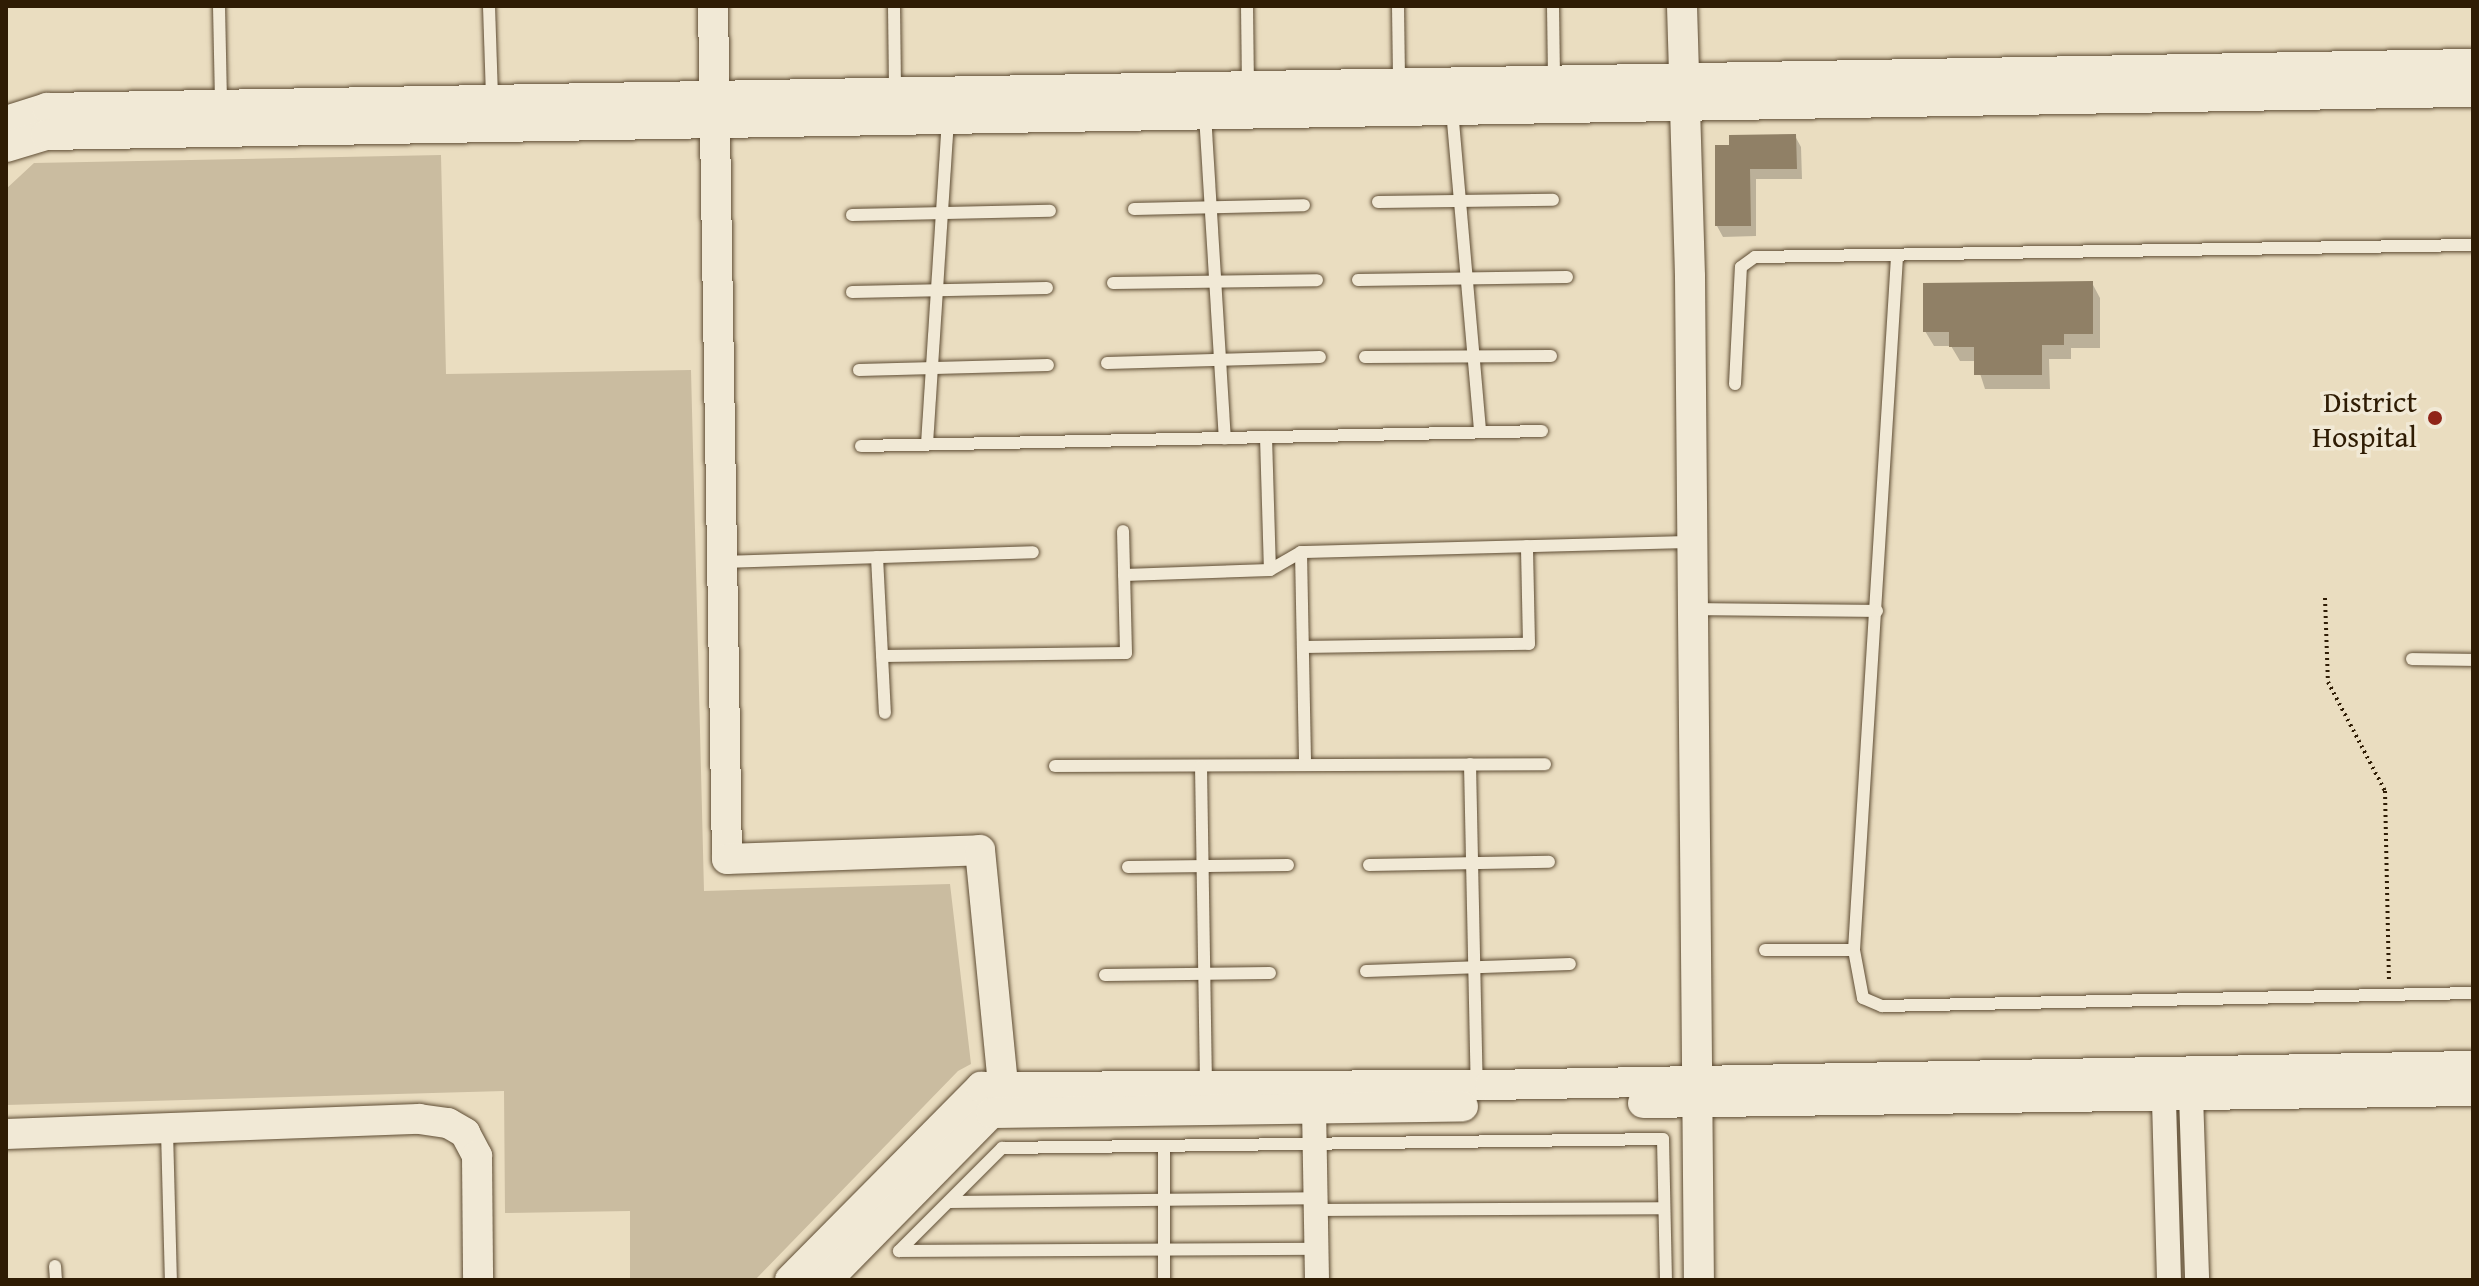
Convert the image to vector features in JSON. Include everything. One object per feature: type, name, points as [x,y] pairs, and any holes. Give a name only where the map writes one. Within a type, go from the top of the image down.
[{"type":"street","points":[[713,6],[727,859],[980,850],[1005,1100]]},
{"type":"street","points":[[1682,6],[1693,609],[1699,1280]]},
{"type":"street","points":[[6,121],[47,108],[492,98],[948,118],[1452,110],[1685,91],[2473,64]]},
{"type":"street","points":[[6,147],[46,135],[715,108],[895,90],[1554,79],[1685,91],[2473,92]]},
{"type":"street","points":[[2178,1088],[2473,1066]]},
{"type":"street","points":[[827,1280],[1005,1100],[1206,1087],[1477,1085],[1697,1092]]},
{"type":"street","points":[[790,1280],[981,1087],[1005,1100],[1314,1108],[1697,1092],[2178,1088],[2473,1091]]},
{"type":"street","points":[[2169,1280],[2178,1088]]},
{"type":"street","points":[[2178,1088],[2197,1280]]},
{"type":"street","points":[[1314,1108],[1317,1280]]},
{"type":"street","points":[[6,1134],[167,1131],[419,1119],[448,1123],[465,1133],[477,1156],[478,1280]]},
{"type":"lane","points":[[219,6],[221,104]]},
{"type":"lane","points":[[489,6],[492,98]]},
{"type":"lane","points":[[894,6],[895,90]]},
{"type":"lane","points":[[1247,6],[1248,84]]},
{"type":"lane","points":[[1398,6],[1399,82]]},
{"type":"lane","points":[[1553,6],[1554,79]]},
{"type":"lane","points":[[1452,110],[1480,432]]},
{"type":"lane","points":[[1205,114],[1225,438]]},
{"type":"lane","points":[[927,444],[948,118]]},
{"type":"lane","points":[[1378,202],[1553,200]]},
{"type":"lane","points":[[1134,209],[1304,205]]},
{"type":"lane","points":[[852,215],[1050,211]]},
{"type":"lane","points":[[1735,384],[1744,261],[2473,245]]},
{"type":"lane","points":[[1897,257],[1854,950],[1863,998],[1882,1006],[2473,993]]},
{"type":"lane","points":[[1358,280],[1567,277]]},
{"type":"lane","points":[[1113,283],[1317,280]]},
{"type":"lane","points":[[852,292],[1047,288]]},
{"type":"lane","points":[[1365,357],[1551,356]]},
{"type":"lane","points":[[1107,363],[1320,357]]},
{"type":"lane","points":[[859,370],[1048,365]]},
{"type":"lane","points":[[861,446],[1542,431]]},
{"type":"lane","points":[[1266,437],[1270,570]]},
{"type":"lane","points":[[882,656],[1126,653],[1123,531]]},
{"type":"lane","points":[[1124,575],[1270,570],[1301,552],[1692,542]]},
{"type":"lane","points":[[1303,647],[1529,644],[1527,546]]},
{"type":"lane","points":[[722,562],[1033,552]]},
{"type":"lane","points":[[1301,552],[1305,765]]},
{"type":"lane","points":[[877,557],[885,713]]},
{"type":"lane","points":[[1693,609],[1877,611]]},
{"type":"lane","points":[[2412,659],[2473,660]]},
{"type":"lane","points":[[1470,764],[1477,1085]]},
{"type":"lane","points":[[1055,766],[1545,764]]},
{"type":"lane","points":[[1201,766],[1206,1087]]},
{"type":"lane","points":[[1369,865],[1549,862]]},
{"type":"lane","points":[[1128,867],[1288,865]]},
{"type":"lane","points":[[1765,950],[1854,950]]},
{"type":"lane","points":[[1366,971],[1570,964]]},
{"type":"lane","points":[[1105,975],[1270,973]]},
{"type":"lane","points":[[167,1131],[171,1280]]},
{"type":"lane","points":[[1316,1249],[899,1251],[1002,1148],[1663,1139],[1666,1280]]},
{"type":"lane","points":[[1164,1146],[1164,1280]]},
{"type":"lane","points":[[949,1202],[1164,1200],[1664,1208]]},
{"type":"path","points":[[2325,598],[2328,682],[2385,791],[2389,994]]},
{"type":"shaded area","points":[[441,155],[446,374],[691,370],[704,891],[950,884],[971,1064],[958,1071],[755,1280],[630,1280],[630,1211],[505,1213],[504,1091],[6,1105],[6,189],[34,163]]},
{"type":"building","points":[[1796,134],[1797,169],[1750,169],[1751,226],[1715,226],[1715,145],[1729,145],[1729,135]]},
{"type":"building","points":[[2093,281],[2093,334],[2064,334],[2064,345],[2042,345],[2042,375],[1974,375],[1974,347],[1949,347],[1949,332],[1923,332],[1923,283]]},
{"type":"place","name":"District Hospital","points":[[2435,418]]}]
